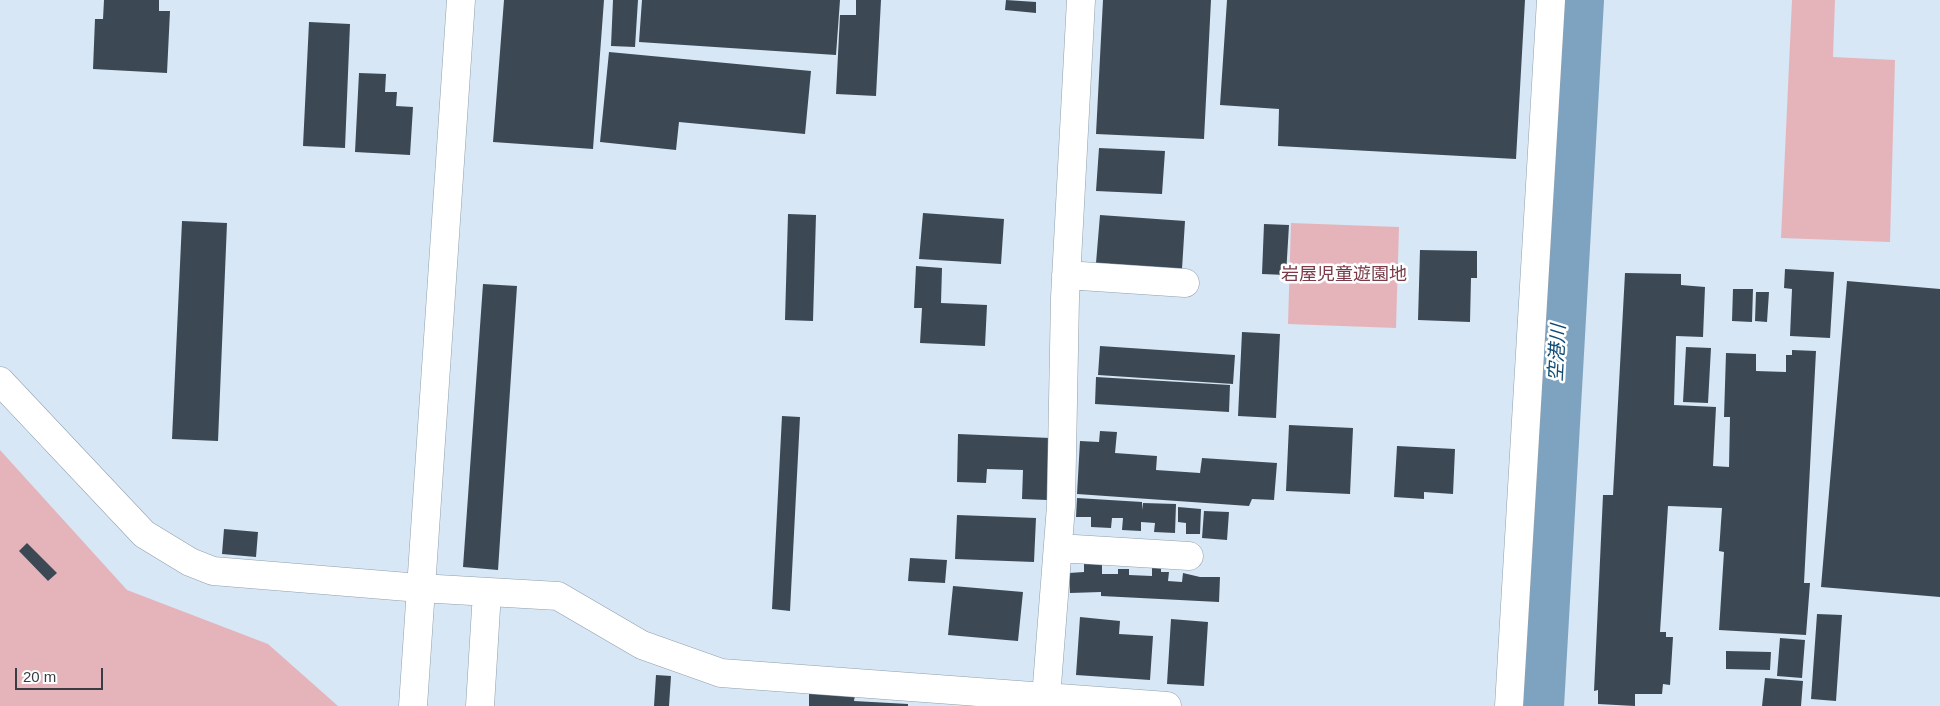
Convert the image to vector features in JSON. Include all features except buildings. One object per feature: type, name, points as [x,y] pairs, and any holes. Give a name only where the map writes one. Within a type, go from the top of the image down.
[{"type":"street","points":[[412,706],[461,0]]},
{"type":"street","points":[[1045,702],[1061,506],[1066,275],[1081,0]]},
{"type":"street","points":[[1509,706],[1551,0]]},
{"type":"street","points":[[1066,275],[1185,283]]},
{"type":"street","points":[[0,380],[144,534],[190,562],[214,571],[420,588],[558,596],[642,645],[721,673],[1045,702],[1167,706]]},
{"type":"street","points":[[1058,548],[1189,556]]},
{"type":"street","points":[[480,706],[487,592]]},
{"type":"green space","points":[[1792,0],[1835,0],[1833,57],[1895,60],[1890,242],[1781,238]]},
{"type":"green space","name":"岩屋児童遊園地","points":[[1291,223],[1399,227],[1396,328],[1288,324]]},
{"type":"green space","points":[[0,450],[127,590],[268,644],[338,706],[0,706]]},
{"type":"waterway","name":"空港川","points":[[1538,706],[1578,0]]}]
